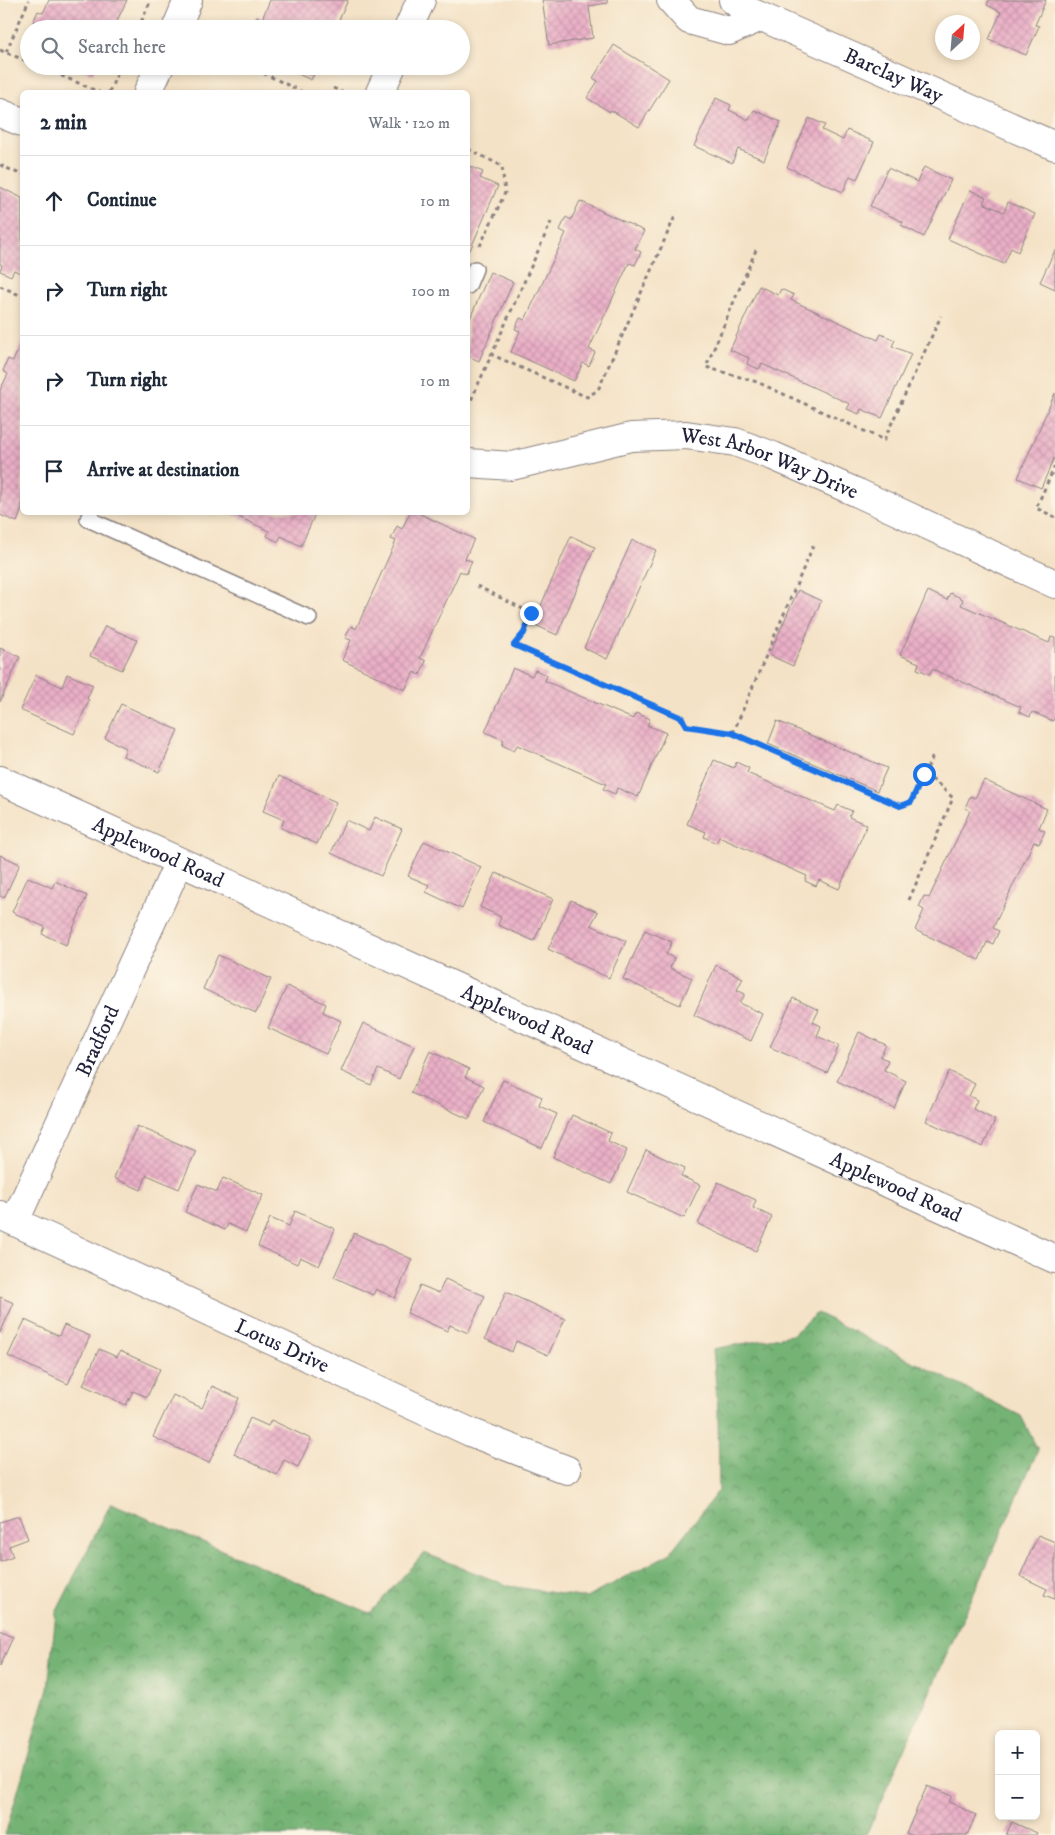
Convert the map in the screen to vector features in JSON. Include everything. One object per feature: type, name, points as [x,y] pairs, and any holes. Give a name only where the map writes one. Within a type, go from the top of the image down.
[{"type":"street","points":[[180,20],[188,0]]},
{"type":"street","points":[[412,20],[421,0]]},
{"type":"street","points":[[671,0],[689,20],[729,31],[761,17]]},
{"type":"street","name":"Barclay Way","points":[[733,0],[746,10],[761,17],[1055,146]]},
{"type":"street","points":[[149,90],[156,75]]},
{"type":"street","points":[[381,90],[388,75]]},
{"type":"street","points":[[0,113],[20,121]]},
{"type":"street","name":"West Arbor Way Drive","points":[[470,462],[512,466],[631,437],[686,436],[735,442],[773,456],[858,493],[1055,584]]},
{"type":"street","name":"Applewood Road","points":[[0,780],[1055,1259]]},
{"type":"street","name":"Bradford","points":[[7,1218],[179,862]]},
{"type":"street","name":"Lotus Drive","points":[[7,1218],[470,1432],[567,1470]]},
{"type":"lane","points":[[470,280],[476,262]]},
{"type":"lane","points":[[90,515],[88,519],[309,618]]},
{"type":"path","points":[[20,20],[29,0]]},
{"type":"path","points":[[142,20],[151,0]]},
{"type":"path","points":[[6,52],[20,20]]},
{"type":"path","points":[[0,50],[20,58]]},
{"type":"path","points":[[60,75],[94,90]]},
{"type":"path","points":[[110,90],[117,75]]},
{"type":"path","points":[[267,75],[298,90]]},
{"type":"path","points":[[334,88],[338,90]]},
{"type":"path","points":[[470,150],[502,166],[505,181],[505,193],[476,262]]},
{"type":"path","points":[[0,165],[20,174]]},
{"type":"path","points":[[490,354],[587,397],[598,390],[676,214]]},
{"type":"path","points":[[470,402],[550,222]]},
{"type":"path","points":[[756,250],[706,367],[757,382],[884,440],[940,316]]},
{"type":"path","points":[[0,286],[20,295]]},
{"type":"path","points":[[1055,466],[1036,508],[1055,517]]},
{"type":"path","points":[[732,733],[813,546]]},
{"type":"path","points":[[477,586],[531,613],[524,633],[514,645],[682,718],[686,726],[732,733],[900,806],[911,802],[933,756]]},
{"type":"path","points":[[909,900],[953,798],[924,774]]},
{"type":"green space","points":[[817,1313],[1021,1416],[1038,1450],[866,1835],[5,1835],[48,1688],[56,1613],[111,1503],[370,1613],[424,1553],[509,1586],[586,1598],[669,1554],[719,1490],[718,1411],[713,1349],[792,1335]]},
{"type":"building","points":[[49,0],[127,0],[117,20],[34,20],[38,11],[43,13]]},
{"type":"building","points":[[270,0],[348,0],[339,20],[255,20],[257,16],[262,19]]},
{"type":"building","points":[[542,0],[607,0],[608,3],[589,6],[593,38],[549,45]]},
{"type":"building","points":[[989,0],[1046,0],[1035,25],[1039,26],[1026,55],[989,39],[1001,12],[987,5]]},
{"type":"building","points":[[614,45],[669,79],[639,127],[587,98],[598,81],[593,78]]},
{"type":"building","points":[[300,75],[314,75],[311,80]]},
{"type":"building","points":[[716,98],[731,105],[729,110],[749,120],[754,110],[781,122],[764,160],[738,149],[732,163],[694,146]]},
{"type":"building","points":[[809,118],[825,125],[822,130],[843,140],[847,130],[874,142],[857,179],[850,176],[843,192],[787,167]]},
{"type":"building","points":[[470,166],[483,172],[480,178],[498,186],[470,250]]},
{"type":"building","points":[[924,167],[951,180],[924,237],[901,225],[903,222],[870,206],[888,168],[917,182]]},
{"type":"building","points":[[0,187],[20,197],[20,273],[14,270],[11,276],[0,271],[2,265],[0,264]]},
{"type":"building","points":[[970,190],[986,197],[983,203],[1004,212],[1008,202],[1035,214],[1018,252],[1011,248],[1004,264],[948,239]]},
{"type":"building","points":[[580,201],[644,231],[635,249],[641,252],[635,265],[629,263],[589,349],[595,352],[589,366],[583,363],[574,381],[511,352],[520,331],[515,329],[520,318],[525,320],[566,233],[560,230],[566,217],[571,220]]},
{"type":"building","points":[[1055,250],[1055,289],[1040,282]]},
{"type":"building","points":[[490,272],[513,282],[479,361],[470,357],[470,318]]},
{"type":"building","points":[[759,286],[778,295],[781,289],[794,295],[791,300],[878,340],[881,334],[895,340],[892,346],[911,354],[882,418],[861,409],[859,414],[847,409],[850,404],[762,364],[759,369],[747,364],[749,358],[730,350]]},
{"type":"building","points":[[20,346],[20,514],[17,522],[0,515],[0,390],[8,374],[3,371],[8,359],[13,361]]},
{"type":"building","points":[[1055,393],[1055,456],[1041,488],[1018,478]]},
{"type":"building","points":[[234,515],[315,515],[301,546],[281,536],[278,542],[267,536],[269,531]]},
{"type":"building","points":[[409,515],[422,515],[474,539],[465,559],[472,561],[466,574],[460,571],[420,658],[426,661],[420,675],[414,672],[405,690],[342,660],[351,640],[345,638],[351,626],[356,629],[396,541],[391,539],[397,526],[402,529]]},
{"type":"building","points":[[571,536],[595,547],[557,635],[533,624]]},
{"type":"building","points":[[632,540],[656,550],[607,659],[584,648]]},
{"type":"building","points":[[798,590],[821,601],[793,666],[769,655]]},
{"type":"building","points":[[928,591],[947,600],[950,593],[963,599],[961,605],[1049,643],[1051,637],[1055,638],[1055,716],[1053,721],[1032,712],[1030,717],[1019,712],[1021,707],[932,669],[930,674],[917,669],[919,663],[900,655]]},
{"type":"building","points":[[105,626],[137,640],[122,670],[90,656]]},
{"type":"building","points":[[0,648],[20,657],[0,702]]},
{"type":"building","points":[[513,668],[532,676],[535,670],[547,675],[545,681],[633,719],[636,713],[650,719],[647,725],[666,733],[638,797],[617,788],[615,794],[603,789],[606,784],[517,745],[514,751],[502,745],[504,740],[485,732]]},
{"type":"building","points":[[67,674],[93,685],[87,699],[89,700],[74,734],[20,710],[36,675],[62,687]]},
{"type":"building","points":[[121,704],[178,730],[159,772],[123,756],[126,748],[105,738]]},
{"type":"building","points":[[777,721],[887,768],[877,791],[768,744]]},
{"type":"building","points":[[714,760],[734,768],[736,762],[749,768],[747,773],[835,811],[838,805],[852,811],[849,817],[867,825],[839,889],[819,880],[816,886],[805,881],[807,876],[719,837],[716,843],[704,837],[706,832],[687,824]]},
{"type":"building","points":[[279,776],[336,802],[317,844],[281,828],[284,820],[263,811]]},
{"type":"building","points":[[984,780],[1047,809],[1039,828],[1045,831],[1039,844],[1034,841],[993,928],[999,931],[993,944],[987,942],[979,960],[915,930],[924,910],[919,907],[924,896],[929,898],[970,811],[965,808],[970,796],[975,798]]},
{"type":"building","points":[[375,817],[402,829],[381,876],[331,853],[346,820],[369,831]]},
{"type":"building","points":[[424,841],[481,867],[462,909],[426,892],[429,885],[408,876]]},
{"type":"building","points":[[0,855],[20,864],[4,898],[0,896]]},
{"type":"building","points":[[496,873],[553,899],[534,941],[498,925],[501,917],[480,907]]},
{"type":"building","points":[[28,877],[52,888],[55,881],[87,896],[66,945],[42,934],[45,927],[12,912]]},
{"type":"building","points":[[571,900],[598,912],[591,925],[626,941],[609,978],[548,949]]},
{"type":"building","points":[[645,930],[672,942],[666,954],[674,958],[670,968],[692,978],[680,1005],[623,979]]},
{"type":"building","points":[[218,955],[271,979],[256,1013],[203,989]]},
{"type":"building","points":[[716,965],[743,978],[737,990],[745,994],[740,1003],[763,1014],[751,1041],[694,1015]]},
{"type":"building","points":[[287,986],[326,1004],[323,1012],[341,1021],[326,1054],[268,1028]]},
{"type":"building","points":[[793,998],[819,1010],[813,1022],[821,1026],[817,1036],[839,1046],[827,1073],[770,1047]]},
{"type":"building","points":[[363,1023],[414,1046],[399,1079],[378,1069],[371,1085],[341,1071]]},
{"type":"building","points":[[859,1032],[886,1045],[880,1057],[888,1060],[884,1070],[906,1081],[894,1108],[837,1081]]},
{"type":"building","points":[[430,1051],[469,1069],[465,1077],[484,1086],[469,1119],[411,1093]]},
{"type":"building","points":[[949,1071],[975,1084],[969,1096],[977,1100],[973,1109],[995,1120],[983,1147],[926,1121]]},
{"type":"building","points":[[503,1080],[542,1097],[539,1106],[557,1114],[542,1148],[484,1122]]},
{"type":"building","points":[[572,1115],[611,1133],[608,1141],[627,1150],[611,1184],[553,1157]]},
{"type":"building","points":[[137,1126],[196,1151],[179,1189],[147,1175],[141,1190],[114,1178]]},
{"type":"building","points":[[646,1150],[685,1168],[681,1176],[700,1185],[684,1218],[627,1192]]},
{"type":"building","points":[[223,1178],[263,1195],[246,1232],[228,1224],[225,1230],[185,1212],[198,1184],[217,1192]]},
{"type":"building","points":[[718,1182],[756,1200],[753,1208],[772,1217],[756,1251],[698,1224]]},
{"type":"building","points":[[295,1211],[335,1229],[319,1266],[300,1257],[297,1264],[258,1246],[270,1218],[289,1226]]},
{"type":"building","points":[[354,1233],[412,1259],[395,1298],[376,1289],[373,1295],[334,1277]]},
{"type":"building","points":[[445,1279],[485,1296],[468,1333],[450,1325],[447,1331],[407,1313],[420,1285],[439,1293]]},
{"type":"building","points":[[506,1292],[565,1319],[548,1355],[516,1341],[512,1352],[485,1339]]},
{"type":"building","points":[[0,1297],[14,1303],[0,1333]]},
{"type":"building","points":[[25,1320],[59,1336],[64,1325],[90,1336],[68,1384],[8,1356]]},
{"type":"building","points":[[99,1349],[117,1357],[120,1351],[160,1369],[147,1397],[133,1391],[126,1405],[83,1385]]},
{"type":"building","points":[[212,1386],[239,1398],[209,1463],[153,1437],[173,1395],[202,1408]]},
{"type":"building","points":[[250,1418],[268,1426],[271,1420],[311,1439],[298,1467],[284,1460],[277,1475],[234,1454]]},
{"type":"building","points":[[19,1516],[28,1539],[9,1546],[13,1557],[0,1562],[0,1522]]},
{"type":"building","points":[[1038,1535],[1055,1542],[1055,1599],[1044,1595],[1047,1589],[1020,1576]]},
{"type":"building","points":[[0,1631],[13,1637],[0,1666]]},
{"type":"building","points":[[927,1786],[952,1796],[949,1802],[976,1815],[967,1835],[910,1835],[906,1833]]},
{"type":"building","points":[[1012,1822],[1037,1833],[1036,1835],[1006,1835]]},
{"type":"route","points":[[531,613],[524,633],[514,645],[682,718],[686,726],[732,733],[900,806],[911,802],[924,774]]}]
